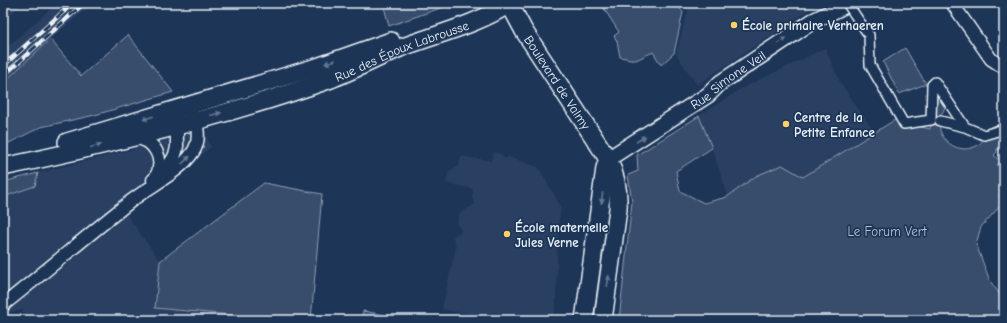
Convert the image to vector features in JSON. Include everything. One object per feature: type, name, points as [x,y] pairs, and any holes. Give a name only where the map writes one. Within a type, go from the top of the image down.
[{"type":"main road","name":"Boulevard de Valmy","points":[[509,3],[524,31],[608,159],[615,177],[619,199],[603,320]]},
{"type":"main road","name":"Rue des Époux Labrousse","points":[[3,163],[190,113],[332,78],[403,47],[482,19],[509,3]]},
{"type":"main road","name":"Rue des Époux Labrousse","points":[[3,167],[58,156],[178,125],[190,113]]},
{"type":"main road","points":[[584,320],[605,168],[608,159]]},
{"type":"street","points":[[847,3],[869,35],[870,65],[904,124],[935,121],[965,127],[984,134],[1004,128]]},
{"type":"street","name":"Rue Simone Veil","points":[[608,159],[708,95],[720,84],[813,20],[850,3]]},
{"type":"street","points":[[952,3],[991,59],[1000,65],[1004,65]]},
{"type":"street","points":[[935,121],[932,84],[935,82],[965,127]]},
{"type":"street","points":[[3,306],[133,200],[191,156],[195,150],[198,140],[190,113]]},
{"type":"street","points":[[133,200],[173,159],[177,146],[178,125]]},
{"type":"street","name":"Rue des Époux Labrousse","points":[[124,139],[143,139],[156,150],[159,168],[153,180]]},
{"type":"shaded area","points":[[3,3],[23,3],[3,21]]},
{"type":"shaded area","points":[[57,3],[94,3],[50,39],[3,83],[3,51]]},
{"type":"shaded area","name":"École primaire Verhaeren","points":[[690,3],[819,3],[697,85],[676,54]]},
{"type":"shaded area","name":"Centre de la Petite Enfance","points":[[825,48],[840,82],[875,133],[802,177],[756,176],[728,196],[712,148],[699,116],[739,90]]},
{"type":"shaded area","points":[[202,126],[211,147],[126,214],[160,261],[155,308],[242,316],[243,320],[22,320],[23,310],[3,313],[3,197],[35,186],[38,173],[131,150]]},
{"type":"shaded area","name":"École maternelle Jules Verne","points":[[494,152],[501,154],[505,159],[508,157],[538,167],[561,207],[558,226],[556,304],[553,320],[499,320],[442,309],[456,246],[453,237],[461,231],[457,224],[459,214],[475,204],[472,198],[473,189],[446,183],[448,173],[459,166],[461,156],[491,161]]},
{"type":"green space","points":[[383,3],[455,3],[389,26]]},
{"type":"green space","points":[[661,3],[678,7],[683,12],[674,53],[661,65],[653,52],[636,60],[620,57],[617,41],[614,36],[619,32],[601,4]]},
{"type":"green space","points":[[128,35],[173,92],[95,115],[41,127],[3,146],[3,83],[50,39],[81,76]]},
{"type":"green space","points":[[905,48],[926,84],[899,94],[883,62]]},
{"type":"green space","name":"Le Forum Vert","points":[[937,96],[945,108],[940,120],[940,131],[946,140],[954,146],[964,149],[974,147],[983,140],[990,127],[1004,123],[1004,150],[997,149],[997,152],[994,155],[997,159],[1000,158],[1001,161],[997,165],[1002,166],[1004,169],[1004,190],[999,195],[1002,204],[981,227],[976,244],[990,281],[1004,300],[1004,320],[619,320],[632,202],[628,175],[638,171],[637,155],[699,116],[712,148],[676,171],[680,191],[704,203],[727,197],[756,176],[782,165],[803,177],[901,116],[907,124],[930,129]]},
{"type":"green space","points":[[38,173],[35,186],[3,197],[3,182]]},
{"type":"green space","points":[[264,183],[322,194],[311,320],[243,320],[242,316],[155,308],[160,261]]},
{"type":"green space","points":[[363,311],[413,320],[362,320]]},
{"type":"railway","points":[[3,66],[73,3]]},
{"type":"railway","points":[[3,76],[84,3]]},
{"type":"place","name":"École primaire Verhaeren","points":[[734,25]]},
{"type":"place","name":"Centre de la Petite Enfance","points":[[786,124]]},
{"type":"place","name":"École maternelle Jules Verne","points":[[507,234]]}]
